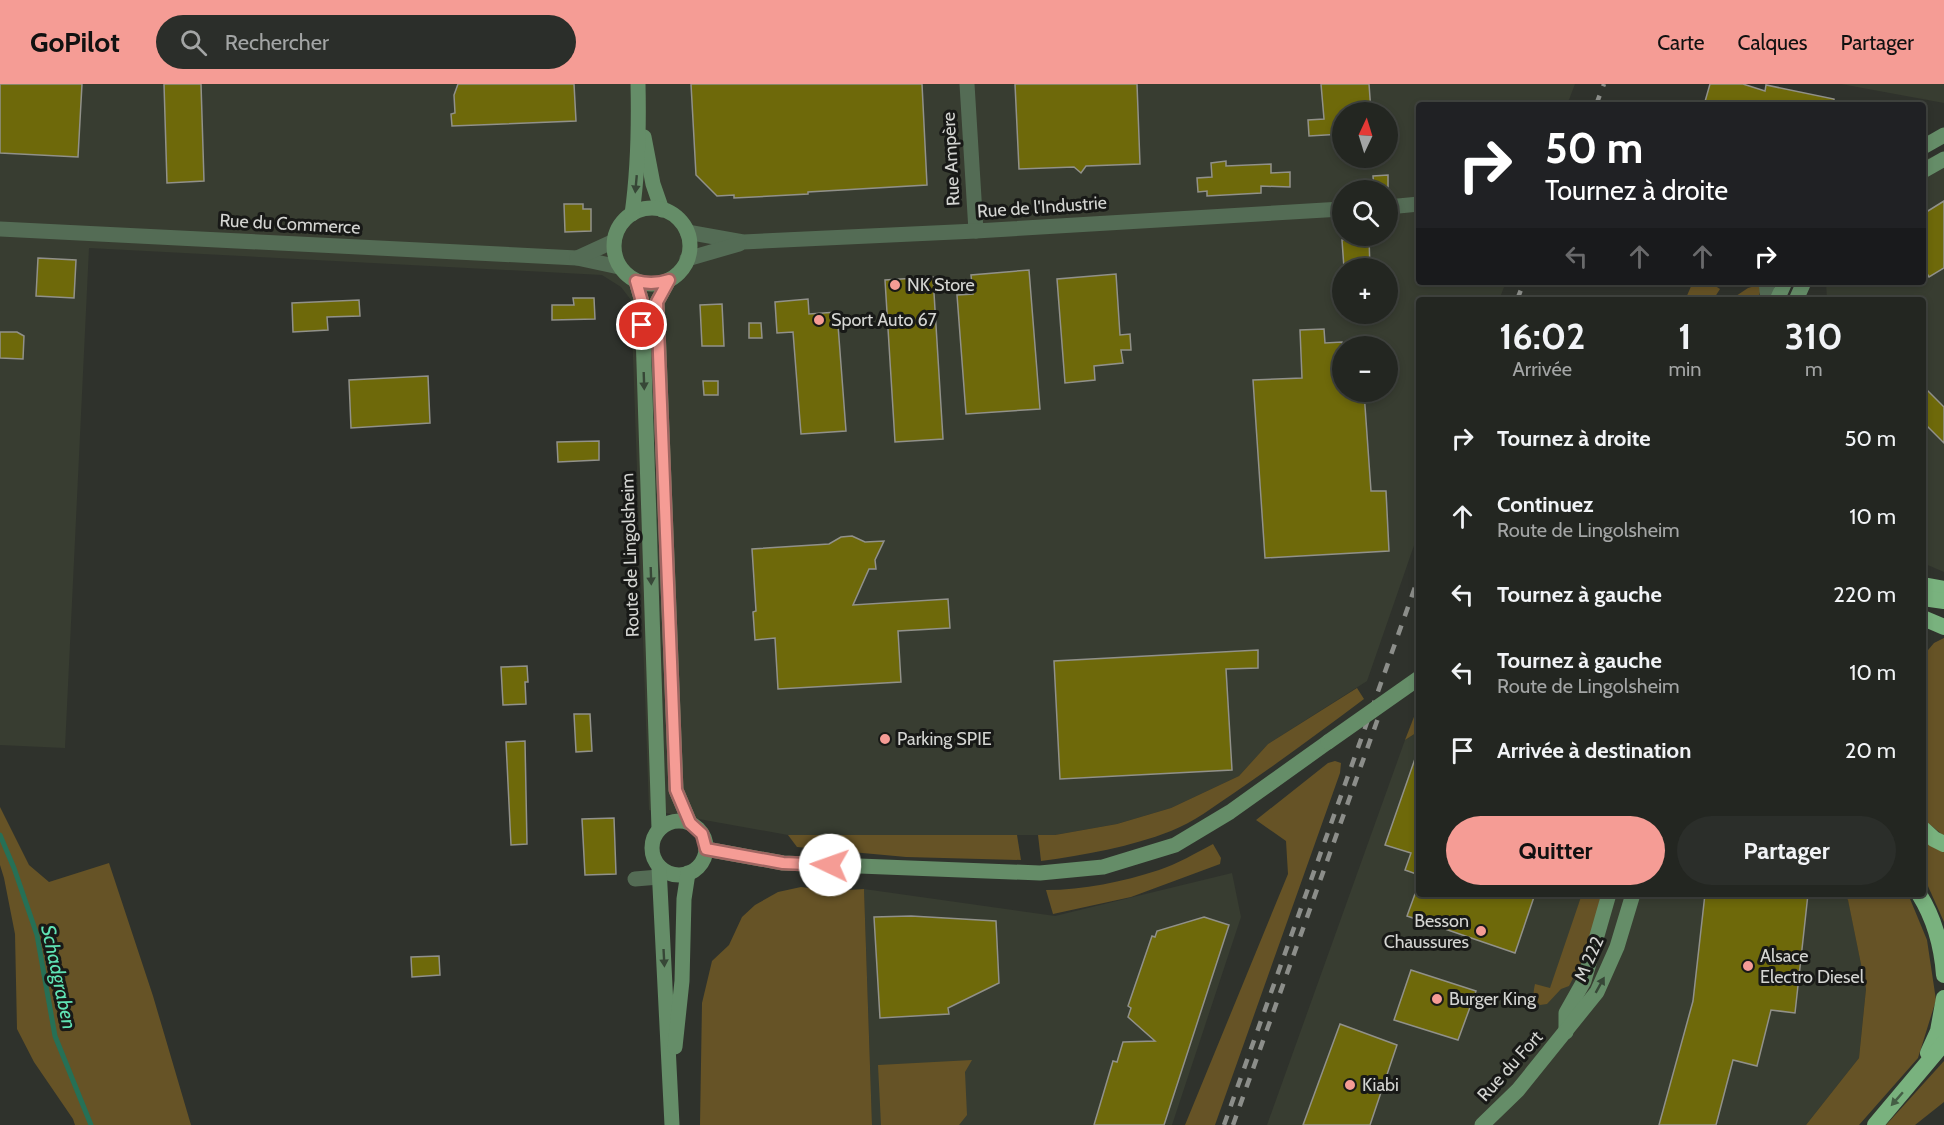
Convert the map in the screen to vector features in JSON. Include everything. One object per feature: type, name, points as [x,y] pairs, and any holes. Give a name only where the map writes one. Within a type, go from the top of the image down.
[{"type":"highway","points":[[1926,586],[1944,589]]},
{"type":"highway","points":[[1926,598],[1944,601]]},
{"type":"highway","points":[[1926,619],[1944,627]]},
{"type":"highway","points":[[1926,832],[1944,844]]},
{"type":"highway","points":[[1921,897],[1926,905],[1942,953],[1944,975]]},
{"type":"highway","points":[[1920,1074],[1938,1031],[1944,998]]},
{"type":"highway","points":[[1875,1125],[1920,1074],[1944,1042]]},
{"type":"main road","points":[[632,214],[636,184],[638,84]]},
{"type":"main road","points":[[639,113],[653,184],[662,210]]},
{"type":"main road","points":[[1926,145],[1942,136]]},
{"type":"main road","points":[[1926,169],[1944,159]]},
{"type":"main road","points":[[642,210],[662,210],[681,222],[687,232],[689,241],[687,259],[677,275],[669,280],[658,284],[636,281],[619,267],[614,250],[617,230],[632,214],[642,210]]},
{"type":"main road","name":"Route de Lingolsheim","points":[[669,280],[657,302],[676,790],[690,823]]},
{"type":"main road","name":"Route de Lingolsheim","points":[[636,281],[642,302],[659,829]]},
{"type":"main road","points":[[706,849],[783,863],[1024,873],[1102,867],[1175,845],[1230,812],[1416,680]]},
{"type":"main road","points":[[659,872],[688,873],[701,864],[706,849],[702,834],[690,823],[673,821],[659,829],[652,844],[654,860],[659,872],[672,1125]]},
{"type":"main road","points":[[679,1125],[675,1045],[682,981],[684,899],[688,873]]},
{"type":"main road","name":"M 222","points":[[1566,1032],[1566,1013],[1584,981],[1608,897]]},
{"type":"main road","name":"M 222","points":[[1566,1032],[1597,992],[1604,979],[1617,947],[1632,897]]},
{"type":"main road","name":"Rue du Fort","points":[[1482,1125],[1518,1090],[1566,1032]]},
{"type":"street","name":"Rue Ampère","points":[[967,84],[976,231]]},
{"type":"street","points":[[1398,206],[1416,204]]},
{"type":"street","name":"Rue de l'Industrie","points":[[687,232],[743,242],[976,231],[1332,210]]},
{"type":"street","name":"Rue du Commerce","points":[[0,229],[577,258],[619,267]]},
{"type":"street","name":"Rue du Commerce","points":[[577,258],[614,240]]},
{"type":"street","name":"Rue de l'Industrie","points":[[687,259],[743,242]]},
{"type":"street","points":[[635,879],[659,872]]},
{"type":"shaded area","points":[[0,84],[1575,84],[1568,102],[1416,102],[1416,285],[1505,285],[1500,297],[1416,297],[1416,540],[1367,681],[1268,744],[1239,776],[1171,808],[1117,824],[1055,835],[788,835],[649,810],[631,300],[621,287],[602,275],[89,248],[65,748],[0,745]]},
{"type":"shaded area","points":[[1841,84],[1944,84],[1944,103]]},
{"type":"shaded area","points":[[1944,152],[1944,572],[1926,564],[1926,297],[1827,297],[1826,285],[1926,285],[1926,159]]},
{"type":"shaded area","points":[[1692,285],[1714,285],[1720,289],[1715,297],[1686,297]]},
{"type":"shaded area","points":[[1762,285],[1759,297],[1734,297],[1748,288]]},
{"type":"shaded area","points":[[1944,638],[1944,836],[1926,821],[1926,652],[1934,643]]},
{"type":"shaded area","points":[[1357,688],[1364,699],[1267,770],[1188,823],[1155,837],[1123,846],[1041,861],[1038,835],[1055,835],[1117,824],[1171,808],[1239,776],[1268,744]]},
{"type":"shaded area","points":[[1416,712],[1416,733],[1405,740]]},
{"type":"shaded area","points":[[1416,733],[1416,897],[1846,897],[1866,989],[1859,1058],[1806,1125],[1267,1125],[1405,740]]},
{"type":"shaded area","points":[[1335,761],[1341,763],[1340,773],[1215,1125],[1185,1125],[1288,874],[1286,841],[1256,820],[1328,763]]},
{"type":"shaded area","points":[[0,807],[29,865],[49,882],[109,863],[153,996],[191,1125],[75,1125],[34,1062],[17,1029],[15,934],[0,865]]},
{"type":"shaded area","points":[[788,835],[1017,835],[1021,860],[906,857],[797,847]]},
{"type":"shaded area","points":[[1926,841],[1944,852],[1944,922],[1926,882]]},
{"type":"shaded area","points":[[1213,844],[1221,858],[1220,864],[1131,897],[1053,914],[1046,890],[1089,887],[1131,878],[1173,865]]},
{"type":"shaded area","points":[[1232,873],[1241,917],[1172,1125],[872,1125],[864,889],[1055,916]]},
{"type":"shaded area","points":[[801,887],[832,891],[864,889],[872,1125],[700,1125],[702,1003],[712,961],[729,945],[742,917],[755,905],[778,892]]},
{"type":"shaded area","points":[[1581,897],[1602,897],[1584,957],[1569,986],[1561,989],[1547,1004],[1540,1005],[1534,996],[1535,984],[1550,988]]},
{"type":"shaded area","points":[[1846,897],[1909,897],[1927,940],[1936,1000],[1918,1058],[1859,1125],[1806,1125],[1859,1058],[1866,989]]},
{"type":"shaded area","points":[[972,1060],[965,1072],[967,1115],[959,1125],[881,1125],[878,1065]]},
{"type":"shaded area","points":[[1944,1061],[1944,1102],[1915,1125],[1886,1125]]},
{"type":"building","points":[[0,84],[82,84],[78,157],[0,153]]},
{"type":"building","points":[[164,84],[201,84],[204,181],[167,183]]},
{"type":"building","points":[[458,84],[574,84],[576,121],[452,126],[451,114],[455,113],[454,95]]},
{"type":"building","points":[[691,84],[922,84],[927,185],[734,198],[734,195],[717,196],[696,175]]},
{"type":"building","points":[[1015,84],[1137,84],[1140,164],[1086,166],[1081,173],[1074,167],[1019,169]]},
{"type":"building","points":[[1321,84],[1369,84],[1370,102],[1332,102],[1332,135],[1309,136],[1308,120],[1324,119]]},
{"type":"building","points":[[1710,84],[1743,84],[1765,91],[1766,85],[1834,99],[1834,102],[1705,102]]},
{"type":"building","points":[[1226,161],[1226,166],[1271,164],[1271,173],[1290,172],[1290,187],[1261,186],[1261,193],[1207,196],[1207,191],[1198,192],[1197,178],[1212,177],[1211,163]]},
{"type":"building","points":[[1388,175],[1388,180],[1373,180],[1373,176]]},
{"type":"building","points":[[1944,201],[1944,268],[1929,277],[1926,272],[1926,212]]},
{"type":"building","points":[[564,204],[583,204],[583,209],[591,209],[591,231],[565,232]]},
{"type":"building","points":[[1342,246],[1369,246],[1370,258],[1343,258]]},
{"type":"building","points":[[38,258],[76,260],[74,298],[36,296]]},
{"type":"building","points":[[1029,270],[1040,409],[966,414],[957,295],[973,294],[971,275]]},
{"type":"building","points":[[1116,274],[1120,335],[1130,334],[1131,350],[1121,350],[1123,363],[1094,366],[1095,380],[1065,383],[1057,279]]},
{"type":"building","points":[[933,277],[943,439],[895,442],[885,280]]},
{"type":"building","points":[[573,298],[594,298],[595,319],[552,320],[552,305],[574,305]]},
{"type":"building","points":[[808,299],[809,314],[837,312],[846,431],[801,434],[793,332],[777,333],[775,302]]},
{"type":"building","points":[[359,300],[360,316],[327,317],[328,330],[293,332],[292,303]]},
{"type":"building","points":[[722,304],[724,346],[702,346],[700,305]]},
{"type":"building","points":[[749,323],[761,323],[762,338],[749,338]]},
{"type":"building","points":[[1324,329],[1325,343],[1332,343],[1332,402],[1365,402],[1371,491],[1386,491],[1389,551],[1265,558],[1253,380],[1302,378],[1300,330]]},
{"type":"building","points":[[0,332],[17,332],[24,336],[23,359],[0,358]]},
{"type":"building","points":[[428,376],[430,423],[351,428],[349,380]]},
{"type":"building","points":[[703,381],[718,381],[718,395],[704,395]]},
{"type":"building","points":[[1926,389],[1944,407],[1944,443],[1926,425]]},
{"type":"building","points":[[599,441],[599,460],[558,462],[557,442]]},
{"type":"building","points":[[852,536],[865,542],[884,541],[875,560],[876,569],[869,569],[853,605],[948,599],[950,628],[898,631],[901,682],[778,689],[775,638],[755,640],[753,612],[756,611],[752,549],[829,544],[841,537]]},
{"type":"building","points":[[1258,650],[1258,668],[1226,669],[1232,770],[1060,779],[1054,661]]},
{"type":"building","points":[[527,666],[526,704],[503,705],[501,667]]},
{"type":"building","points":[[574,714],[590,714],[592,751],[576,752]]},
{"type":"building","points":[[525,741],[527,844],[511,845],[506,742]]},
{"type":"building","points":[[1416,756],[1416,874],[1405,870],[1411,853],[1385,845]]},
{"type":"building","points":[[614,818],[616,874],[585,875],[582,819]]},
{"type":"building","name":"Besson Chaussures","points":[[1415,894],[1416,897],[1534,897],[1515,953],[1407,916]]},
{"type":"building","points":[[1705,897],[1808,897],[1795,1013],[1771,1010],[1757,1066],[1733,1060],[1716,1125],[1659,1125],[1693,1001]]},
{"type":"building","points":[[911,916],[996,921],[999,983],[948,1008],[949,1014],[880,1018],[874,917]]},
{"type":"building","points":[[1204,917],[1229,925],[1164,1125],[1094,1125],[1113,1061],[1117,1062],[1123,1042],[1155,1041],[1128,1017],[1131,1008],[1128,1006],[1152,936],[1155,937],[1157,931]]},
{"type":"building","points":[[439,956],[440,975],[412,977],[411,957]]},
{"type":"building","name":"Burger King","points":[[1411,970],[1476,991],[1458,1040],[1394,1020]]},
{"type":"building","name":"Kiabi","points":[[1340,1024],[1397,1045],[1370,1125],[1303,1125]]},
{"type":"waterway","name":"Schadgraben","points":[[0,835],[37,935],[55,1036],[91,1125]]},
{"type":"railway","points":[[1597,102],[1604,84]]},
{"type":"railway","points":[[1518,297],[1523,285]]},
{"type":"railway","points":[[1224,1125],[1416,584]]},
{"type":"railway","points":[[1233,1125],[1382,707]]},
{"type":"place","name":"NK Store","points":[[895,285]]},
{"type":"place","name":"Sport Auto 67","points":[[819,320]]},
{"type":"place","name":"Parking SPIE","points":[[885,739]]},
{"type":"place","name":"Besson Chaussures","points":[[1481,931]]},
{"type":"place","name":"Alsace Electro Diesel","points":[[1748,966]]},
{"type":"place","name":"Burger King","points":[[1437,999]]},
{"type":"place","name":"Kiabi","points":[[1350,1085]]},
{"type":"route","points":[[642,325],[642,302],[636,281],[658,284],[669,280],[657,302],[676,790],[690,823],[702,834],[706,849],[783,863],[830,865]]}]
